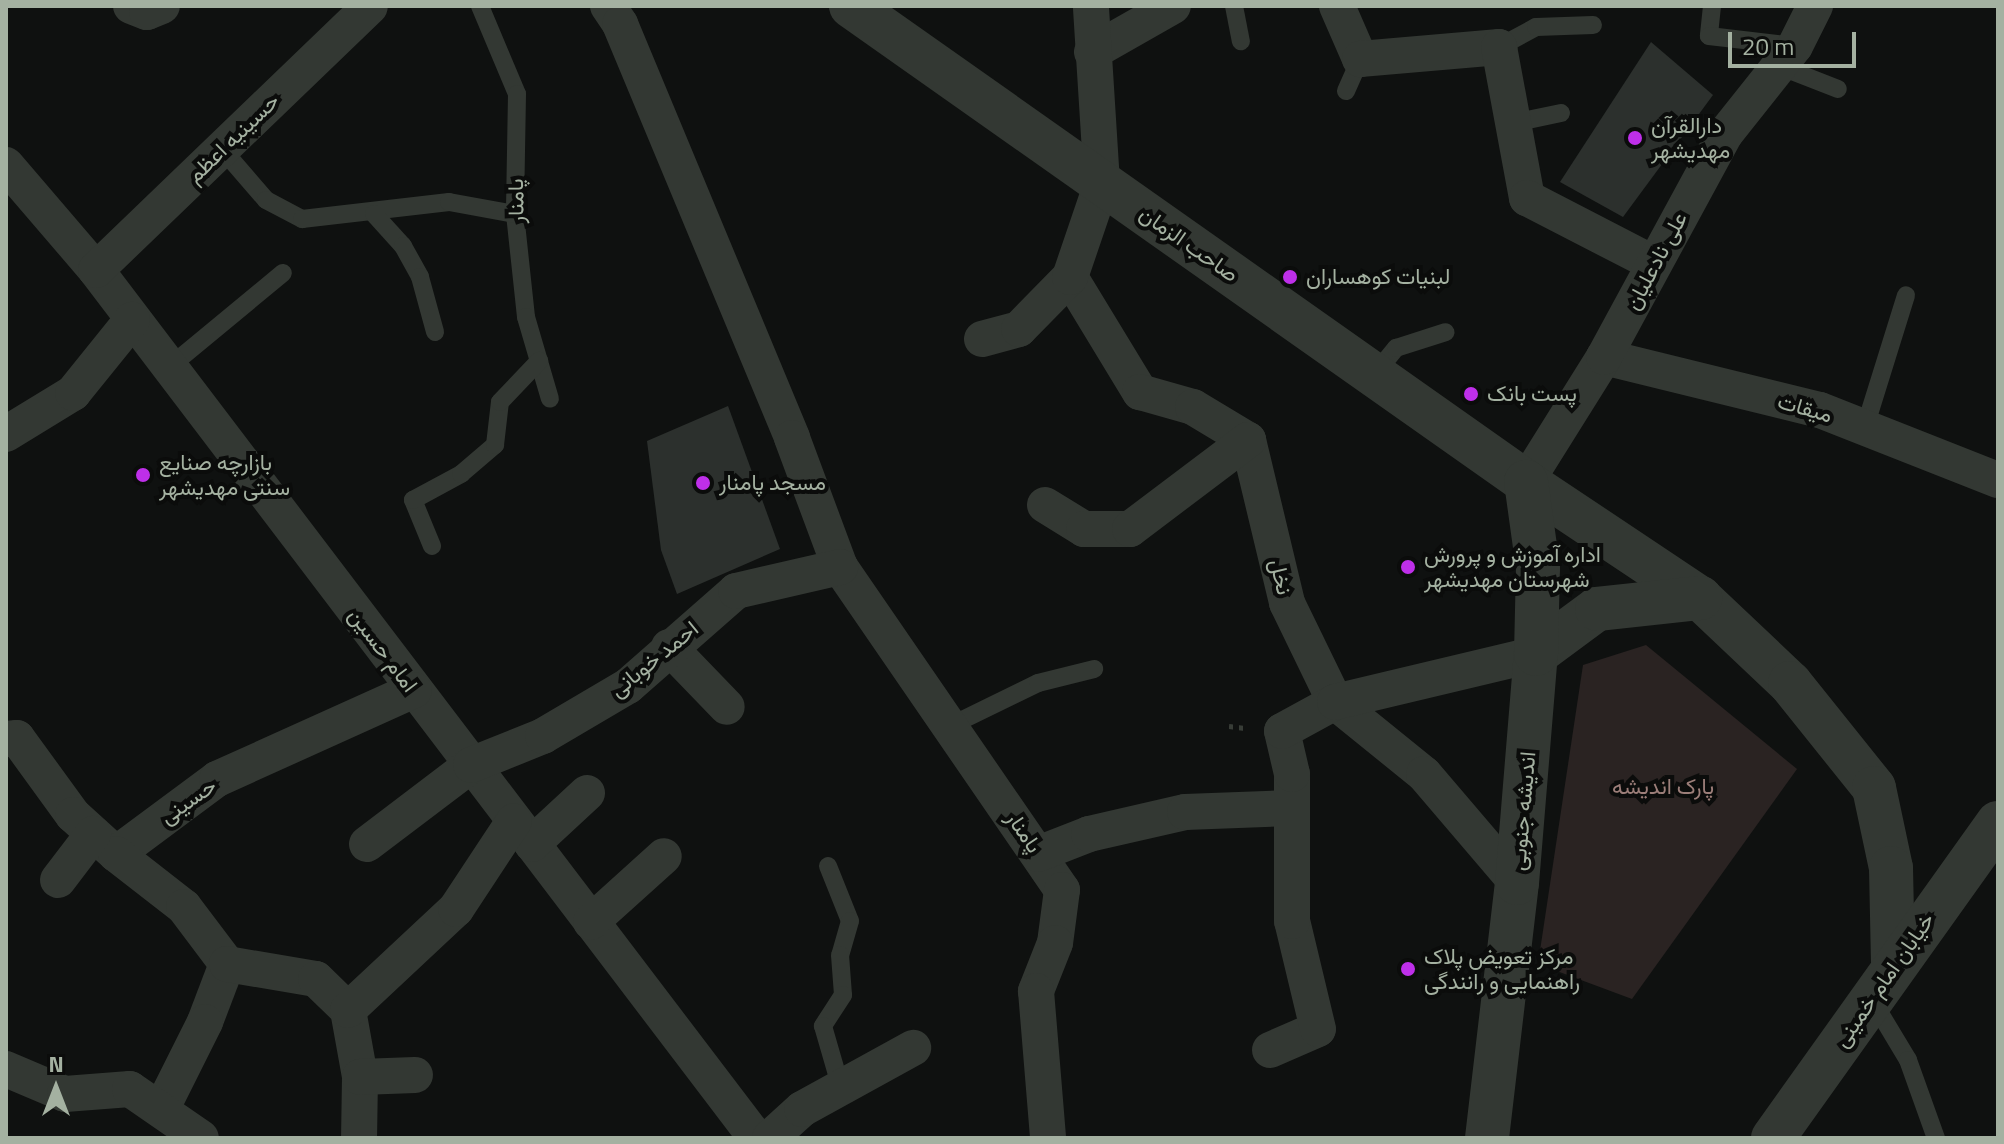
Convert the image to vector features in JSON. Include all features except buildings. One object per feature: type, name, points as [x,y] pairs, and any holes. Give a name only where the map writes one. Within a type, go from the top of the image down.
[{"type":"street","points":[[131,6],[147,12],[162,6]]},
{"type":"street","name":"حسینیه اعظم","points":[[96,270],[370,6]]},
{"type":"street","name":"پامنار","points":[[608,6],[620,24],[792,438],[840,567],[952,725],[1062,890],[1055,943],[1036,991],[1048,1138]]},
{"type":"street","name":"صاحب الزمان","points":[[851,6],[1526,482],[1700,598],[1790,683],[1874,788],[1891,868],[1882,981]]},
{"type":"street","points":[[982,339],[1019,329],[1070,277],[1102,183],[1091,6]]},
{"type":"street","points":[[1337,6],[1353,75],[1499,47],[1527,198],[1653,263]]},
{"type":"street","name":"علی نادعلیان","points":[[1526,482],[1604,357],[1725,134],[1787,56],[1815,6]]},
{"type":"street","points":[[1092,52],[1167,8]]},
{"type":"street","name":"امام حسین","points":[[6,165],[96,270],[756,1138]]},
{"type":"street","points":[[1045,505],[1084,529],[1130,529],[1248,440],[1193,407],[1140,392],[1070,277]]},
{"type":"street","points":[[6,434],[73,393],[132,320]]},
{"type":"street","name":"میقات","points":[[1604,357],[1820,410],[1998,480]]},
{"type":"street","name":"نخل","points":[[1248,440],[1287,603],[1335,702],[1424,774],[1517,883]]},
{"type":"street","name":"اندیشه جنوبی","points":[[1487,1138],[1517,883],[1536,654],[1538,568],[1526,482]]},
{"type":"street","name":"احمد خوبانی","points":[[367,844],[471,765],[543,736],[616,693],[736,591],[840,567]]},
{"type":"street","points":[[1270,1050],[1318,1029],[1292,921],[1292,774],[1282,731],[1335,702],[1536,654],[1597,609],[1700,598]]},
{"type":"street","points":[[669,647],[727,707]]},
{"type":"street","name":"حسینی","points":[[58,880],[105,844],[217,779],[414,690]]},
{"type":"street","points":[[6,739],[17,738],[73,815],[184,907],[227,964],[316,979],[348,1010],[360,1077],[359,1138]]},
{"type":"street","points":[[348,1010],[456,909],[523,833],[587,793]]},
{"type":"street","points":[[1038,854],[1089,834],[1185,812],[1291,808]]},
{"type":"street","name":"خیابان امام خمینی","points":[[1773,1138],[1882,981],[1998,823]]},
{"type":"street","points":[[591,922],[664,856]]},
{"type":"street","points":[[162,1108],[205,1022],[227,964]]},
{"type":"street","points":[[770,1138],[802,1109],[840,1085],[913,1048]]},
{"type":"street","points":[[6,1069],[65,1094],[130,1089],[162,1108],[201,1138]]},
{"type":"street","points":[[360,1077],[415,1075]]},
{"type":"lane","name":"پامنار","points":[[480,6],[517,94],[515,214],[526,317],[550,399]]},
{"type":"lane","points":[[1234,6],[1241,41]]},
{"type":"lane","points":[[1712,6],[1709,36],[1787,56],[1838,89]]},
{"type":"lane","points":[[1499,47],[1536,27],[1593,25]]},
{"type":"lane","points":[[1513,123],[1561,113]]},
{"type":"lane","points":[[222,149],[266,200],[302,219],[374,214],[449,202],[515,214]]},
{"type":"lane","points":[[374,214],[403,246],[420,277],[435,332]]},
{"type":"lane","points":[[168,368],[283,273]]},
{"type":"lane","points":[[1865,427],[1906,295]]},
{"type":"lane","points":[[1374,375],[1396,348],[1446,332]]},
{"type":"lane","points":[[432,546],[413,500],[461,474],[495,445],[500,402],[539,361]]},
{"type":"lane","points":[[952,725],[1038,683],[1094,669]]},
{"type":"lane","points":[[828,866],[850,921],[840,955],[843,995],[823,1026],[840,1085]]},
{"type":"lane","points":[[1882,981],[1936,1138]]},
{"type":"green space","name":"پارک اندیشه","points":[[1646,645],[1797,769],[1632,999],[1538,964],[1583,665]]},
{"type":"place","name":"دارالقرآن مهدیشهر","points":[[1635,138]]},
{"type":"place","name":"لبنیات کوهساران","points":[[1290,277]]},
{"type":"place","name":"پست بانک","points":[[1471,394]]},
{"type":"place","name":"بازارچه صنایع سنتی مهدیشهر","points":[[143,475]]},
{"type":"place","name":"مسجد پامنار","points":[[703,483]]},
{"type":"place","name":"اداره آموزش و پرورش شهرستان مهدیشهر","points":[[1408,567]]},
{"type":"place","name":"مرکز تعویض پلاک راهنمایی و رانندگی","points":[[1408,969]]}]
